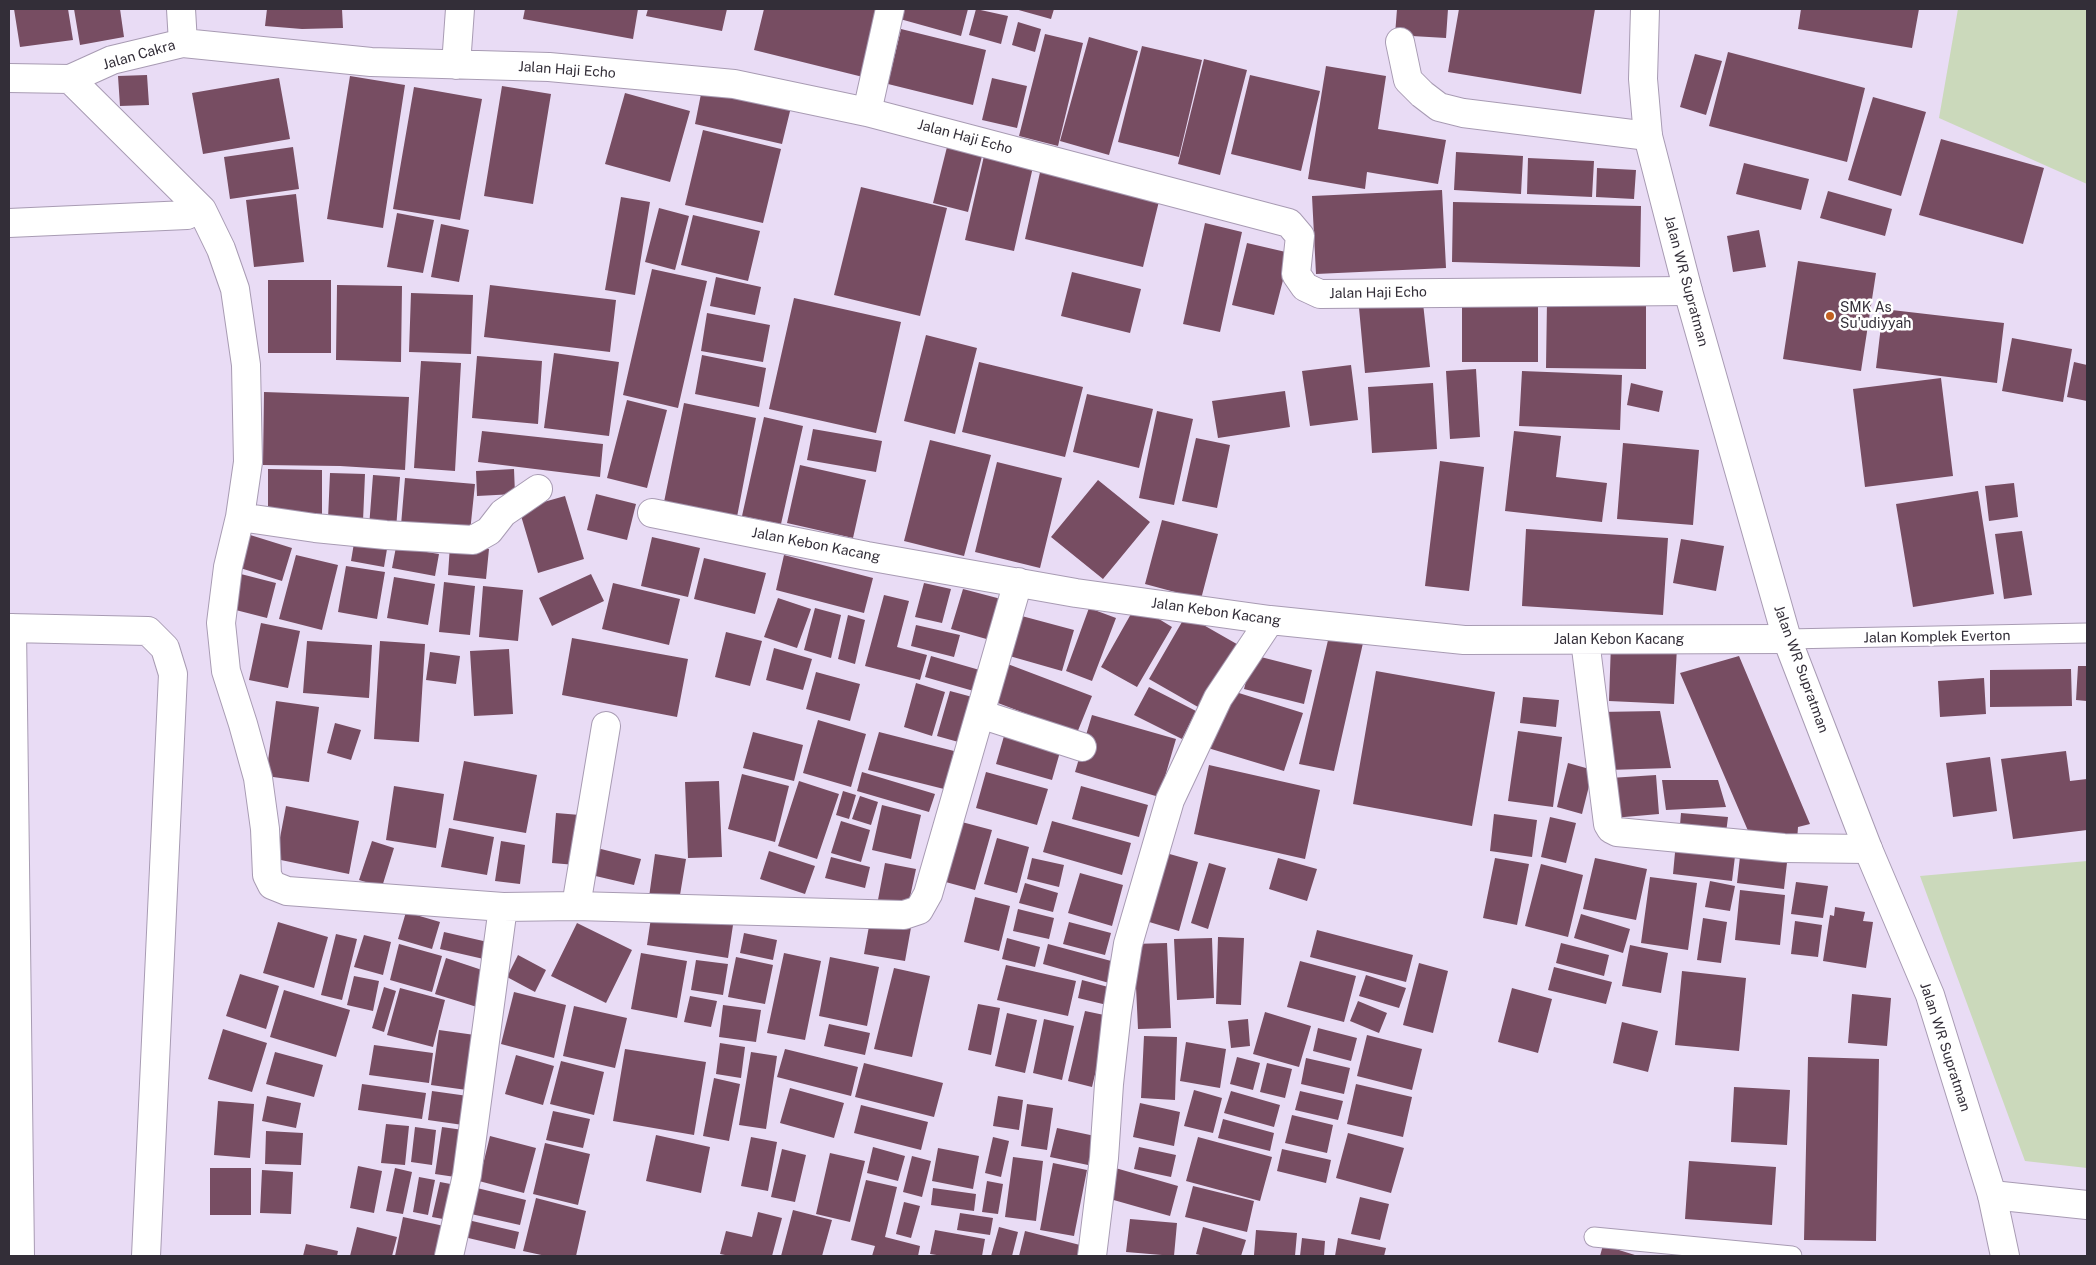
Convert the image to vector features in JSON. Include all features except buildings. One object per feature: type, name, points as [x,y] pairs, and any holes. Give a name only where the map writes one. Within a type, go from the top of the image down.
[{"type":"street","points":[[181,9],[183,42]]},
{"type":"street","points":[[456,64],[460,9]]},
{"type":"street","points":[[866,112],[890,9]]},
{"type":"street","name":"Jalan WR Supratman","points":[[1645,9],[1643,79],[1648,136],[1688,291],[1787,639],[1868,849],[1930,995],[1992,1195],[2005,1256]]},
{"type":"street","name":"Jalan Haji Echo","points":[[183,42],[371,62],[549,67],[734,84],[866,112],[1289,223],[1300,236],[1296,274],[1305,288],[1320,294],[1688,291]]},
{"type":"street","name":"Jalan Cakra","points":[[9,78],[70,79],[112,60],[183,42]]},
{"type":"street","points":[[1400,42],[1408,80],[1439,107],[1463,113],[1648,136]]},
{"type":"street","points":[[70,79],[202,210],[221,249],[235,288],[246,365],[248,462],[240,517],[228,567],[221,623],[226,671],[244,724],[258,778],[265,830],[267,876],[272,885],[287,892],[503,907],[576,906],[904,915],[919,910],[928,894],[1018,582]]},
{"type":"street","points":[[9,223],[187,214]]},
{"type":"street","points":[[240,517],[315,528],[386,535],[473,540],[489,531],[503,513],[538,489]]},
{"type":"street","name":"Jalan Kebon Kacang","points":[[652,513],[867,556],[1076,593],[1270,620],[1464,640],[1787,639]]},
{"type":"street","points":[[1092,1256],[1104,1158],[1109,1084],[1117,1012],[1128,944],[1170,800],[1218,698],[1270,620]]},
{"type":"street","points":[[20,1256],[10,628],[148,631],[164,648],[173,674],[146,1256]]},
{"type":"street","points":[[1585,640],[1608,824],[1611,829],[1617,832],[1784,848],[1868,849]]},
{"type":"street","points":[[980,714],[1082,747]]},
{"type":"street","points":[[576,906],[606,726]]},
{"type":"street","points":[[449,1256],[467,1175],[503,907]]},
{"type":"street","points":[[1992,1195],[2087,1206]]},
{"type":"lane","name":"Jalan Komplek Everton","points":[[1787,639],[2087,632]]},
{"type":"lane","points":[[1594,1237],[1792,1256]]},
{"type":"green space","points":[[1958,9],[2087,9],[2087,184],[1939,118]]},
{"type":"green space","points":[[2087,861],[2087,1168],[2025,1161],[1920,876]]},
{"type":"place","name":"SMK As Su'udiyyah","points":[[1830,316]]}]
